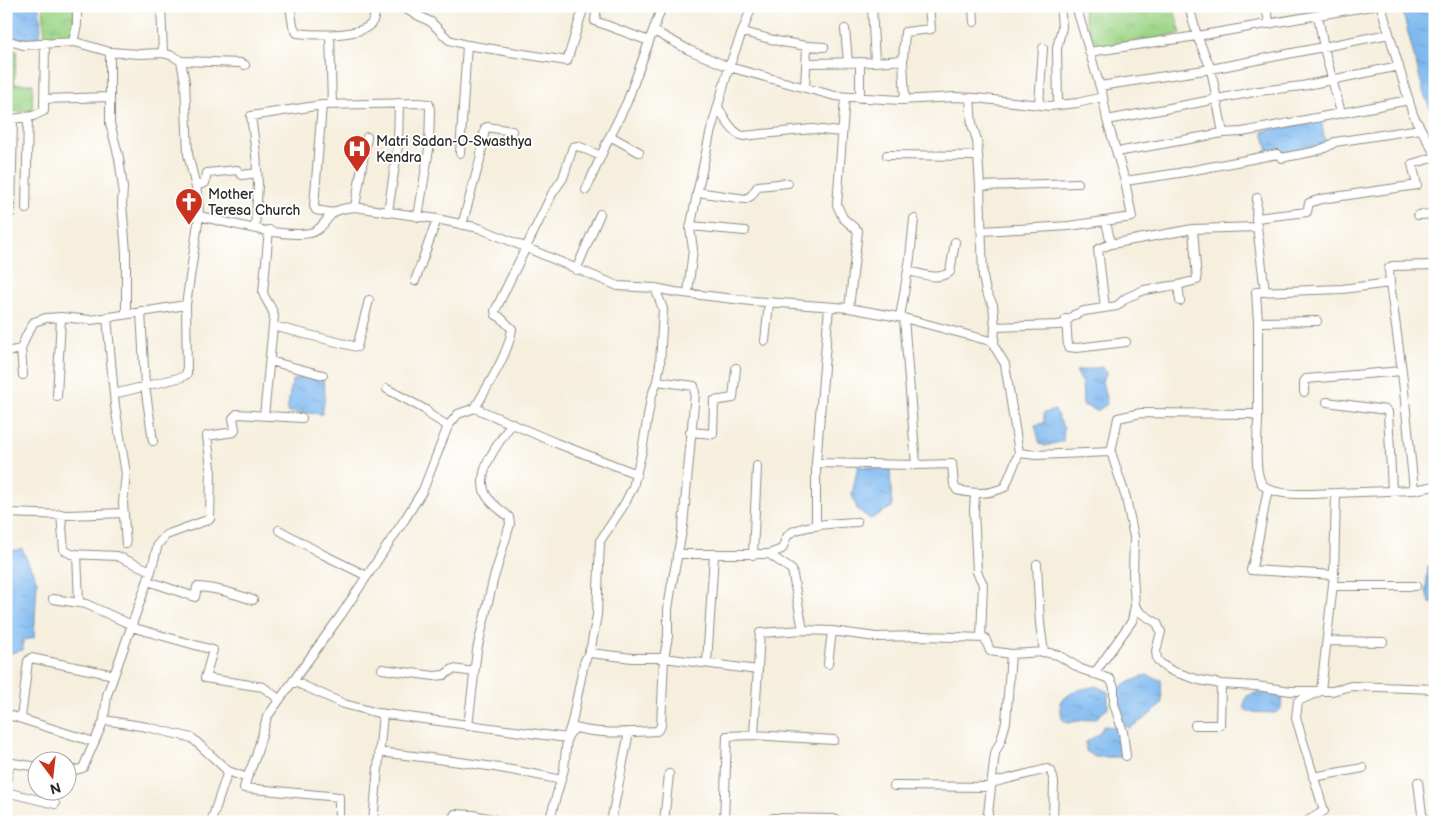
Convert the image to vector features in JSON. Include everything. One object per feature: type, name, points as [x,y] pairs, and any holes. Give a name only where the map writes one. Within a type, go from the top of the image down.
[{"type":"street","points":[[73,42],[77,6]]},
{"type":"street","points":[[161,6],[163,52]]},
{"type":"street","points":[[290,6],[293,26],[297,33],[330,35],[348,32],[369,25],[374,17],[376,6]]},
{"type":"street","points":[[399,6],[431,22],[449,40],[467,45],[567,61],[584,6]]},
{"type":"street","points":[[597,6],[595,21],[649,41]]},
{"type":"street","points":[[586,190],[627,102],[662,6]]},
{"type":"street","points":[[688,293],[693,249],[690,236],[697,192],[729,67],[752,6]]},
{"type":"street","points":[[872,6],[875,62]]},
{"type":"street","points":[[905,100],[903,60],[905,32],[931,29],[929,6]]},
{"type":"street","points":[[973,6],[974,22]]},
{"type":"street","points":[[982,231],[1069,226],[1132,217],[1125,181],[1107,120],[1104,97],[1076,6]]},
{"type":"street","points":[[1189,6],[1197,36],[1211,69],[1223,133]]},
{"type":"street","points":[[1266,6],[1270,24]]},
{"type":"street","points":[[1089,52],[1197,36],[1372,6]]},
{"type":"street","points":[[1105,308],[1098,249],[1112,244],[1193,228],[1256,222],[1307,212],[1309,203],[1321,199],[1418,185],[1412,164],[1435,155],[1413,115],[1381,6]]},
{"type":"street","points":[[1058,105],[1057,48],[1062,27],[1061,15]]},
{"type":"street","points":[[1318,16],[1324,48],[1341,113]]},
{"type":"street","points":[[845,29],[848,62]]},
{"type":"street","points":[[654,31],[689,50],[729,67],[835,96],[905,100],[955,97],[1058,105],[1104,97]]},
{"type":"street","points":[[743,32],[782,42],[824,47]]},
{"type":"street","points":[[1100,86],[1211,69],[1389,34]]},
{"type":"street","points":[[330,35],[332,104]]},
{"type":"street","points":[[6,40],[23,45],[73,42],[110,52],[139,54],[163,52],[181,61],[240,62],[245,65]]},
{"type":"street","points":[[11,213],[13,119],[28,117],[44,111],[45,43]]},
{"type":"street","points":[[460,153],[467,45]]},
{"type":"street","points":[[805,88],[807,46]]},
{"type":"street","points":[[1039,104],[1042,48]]},
{"type":"street","points":[[110,52],[110,123],[119,158],[123,188],[126,313]]},
{"type":"street","points":[[807,63],[903,60]]},
{"type":"street","points":[[114,394],[182,377],[187,374],[186,304],[198,216],[198,196],[188,154],[185,82],[181,61]]},
{"type":"street","points":[[860,62],[860,98]]},
{"type":"street","points":[[1107,120],[1216,99],[1332,80],[1399,66]]},
{"type":"street","points":[[44,99],[110,97]]},
{"type":"street","points":[[845,97],[837,205],[843,218],[858,232],[849,308]]},
{"type":"street","points":[[816,464],[952,464],[954,485],[957,490],[975,494],[994,492],[1005,488],[1019,453],[1005,364],[994,346],[993,305],[986,292],[983,277],[978,156],[970,98]]},
{"type":"street","points":[[1117,152],[1223,133],[1242,132],[1408,100]]},
{"type":"street","points":[[388,212],[398,144],[399,103]]},
{"type":"street","points":[[256,228],[257,173],[252,116],[332,104],[429,104],[429,149],[418,217]]},
{"type":"street","points":[[322,105],[314,206],[316,210],[333,213]]},
{"type":"street","points":[[718,107],[738,135],[812,129],[841,132]]},
{"type":"street","points":[[26,209],[28,117]]},
{"type":"street","points":[[462,225],[480,160],[485,128],[512,131]]},
{"type":"street","points":[[1125,181],[1276,154],[1282,158],[1305,154],[1326,149],[1335,142],[1420,129]]},
{"type":"street","points":[[610,136],[639,152]]},
{"type":"street","points":[[355,208],[367,137]]},
{"type":"street","points":[[339,822],[340,797],[244,788],[256,756],[267,717],[367,576],[423,490],[448,426],[458,414],[475,408],[492,379],[511,337],[512,329],[494,311],[552,194],[563,178],[573,147],[578,146],[601,156]]},
{"type":"street","points":[[887,155],[978,156]]},
{"type":"street","points":[[196,186],[204,183],[207,173],[238,170],[242,175],[257,173]]},
{"type":"street","points":[[697,192],[745,198],[751,196],[758,186],[788,183]]},
{"type":"street","points":[[980,186],[1078,183]]},
{"type":"street","points":[[1257,198],[1256,222],[1266,292]]},
{"type":"street","points":[[198,216],[287,234],[312,233],[322,226],[333,213],[341,209],[355,208],[437,219],[479,228],[618,286],[655,288],[768,303],[849,308],[902,318],[994,342]]},
{"type":"street","points":[[576,270],[600,214]]},
{"type":"street","points":[[1418,215],[1435,214]]},
{"type":"street","points":[[415,281],[437,219]]},
{"type":"street","points":[[914,219],[902,318],[916,465]]},
{"type":"street","points":[[1106,222],[1112,244]]},
{"type":"street","points":[[691,226],[745,231]]},
{"type":"street","points":[[995,327],[1058,325],[1084,311],[1117,306],[1126,298],[1144,290],[1197,280],[1193,228]]},
{"type":"street","points":[[264,416],[273,326],[273,308],[263,293],[268,230]]},
{"type":"street","points":[[908,270],[938,278],[945,276],[950,272],[955,242]]},
{"type":"street","points":[[1414,490],[1389,268],[1392,266],[1435,265]]},
{"type":"street","points":[[1390,283],[1342,289],[1256,292],[1258,322],[1257,459],[1260,481],[1273,492],[1289,493],[1414,490],[1435,486]]},
{"type":"street","points":[[1178,285],[1180,301]]},
{"type":"street","points":[[549,822],[564,769],[566,738],[572,722],[584,664],[590,653],[597,615],[600,541],[624,505],[637,474],[651,398],[657,381],[660,364],[663,310],[655,288]]},
{"type":"street","points":[[273,326],[357,347],[369,300]]},
{"type":"street","points":[[765,341],[768,303]]},
{"type":"street","points":[[23,375],[21,349],[34,322],[62,317],[91,320],[186,304]]},
{"type":"street","points":[[816,526],[816,464],[830,307]]},
{"type":"street","points":[[141,311],[145,386],[153,441]]},
{"type":"street","points":[[57,396],[62,317]]},
{"type":"street","points":[[107,317],[114,394],[126,474],[124,513],[126,544]]},
{"type":"street","points":[[1066,319],[1068,347],[1077,348],[1126,342]]},
{"type":"street","points":[[1258,322],[1316,321]]},
{"type":"street","points":[[6,352],[21,349]]},
{"type":"street","points":[[270,361],[323,375]]},
{"type":"street","points":[[690,432],[713,434],[714,400],[733,398],[736,368]]},
{"type":"street","points":[[1304,392],[1304,382],[1306,380],[1402,371]]},
{"type":"street","points":[[566,738],[576,728],[587,731],[629,732],[657,731],[661,726],[664,658],[668,636],[668,609],[683,526],[694,386],[657,381]]},
{"type":"street","points":[[387,389],[426,410],[430,415],[448,426]]},
{"type":"street","points":[[1327,402],[1386,410],[1388,412],[1392,490]]},
{"type":"street","points":[[475,408],[556,443],[637,474]]},
{"type":"street","points":[[1094,674],[1132,621],[1135,606],[1133,574],[1134,537],[1126,498],[1111,452],[1118,418],[1141,413],[1252,414],[1258,418]]},
{"type":"street","points":[[78,769],[83,768],[104,720],[107,695],[148,581],[158,544],[166,535],[210,519],[211,467],[207,436],[234,432],[233,418],[237,414],[302,418]]},
{"type":"street","points":[[468,726],[477,650],[493,581],[510,524],[509,517],[486,494],[483,481],[489,460],[512,423]]},
{"type":"street","points":[[1019,453],[1036,455],[1111,452]]},
{"type":"street","points":[[753,555],[757,466]]},
{"type":"street","points":[[1268,489],[1262,528],[1258,537],[1251,570],[1334,575]]},
{"type":"street","points":[[1322,691],[1334,575],[1336,493]]},
{"type":"street","points":[[975,494],[977,572],[982,584],[981,638]]},
{"type":"street","points":[[6,513],[124,513]]},
{"type":"street","points":[[61,514],[64,550],[71,554],[117,556],[151,571]]},
{"type":"street","points":[[677,554],[769,554],[782,549],[788,535],[816,526],[857,522]]},
{"type":"street","points":[[279,530],[324,556],[367,576]]},
{"type":"street","points":[[77,554],[79,602]]},
{"type":"street","points":[[769,554],[792,570],[803,630]]},
{"type":"street","points":[[707,663],[714,555]]},
{"type":"street","points":[[1037,564],[1040,624],[1044,652]]},
{"type":"street","points":[[148,581],[195,597],[198,587],[222,590],[253,600]]},
{"type":"street","points":[[1333,586],[1416,586]]},
{"type":"street","points":[[54,599],[86,604],[132,626],[213,650],[204,678],[263,687],[279,699]]},
{"type":"street","points":[[1135,606],[1141,613],[1158,623],[1161,632],[1156,651],[1160,664],[1172,671],[1199,680],[1291,691],[1332,691],[1351,686],[1435,689]]},
{"type":"street","points":[[754,735],[760,633],[803,630],[832,631],[876,637],[981,638],[987,640],[990,651],[1011,654],[1044,652],[1058,655],[1081,669],[1110,678],[1114,704],[1123,732],[1126,756]]},
{"type":"street","points":[[828,664],[832,631]]},
{"type":"street","points":[[1328,641],[1384,642]]},
{"type":"street","points":[[590,653],[632,658],[664,658],[758,670]]},
{"type":"street","points":[[988,822],[995,753],[1002,740],[1006,722],[1011,654]]},
{"type":"street","points":[[21,718],[28,661],[30,658],[114,675]]},
{"type":"street","points":[[382,669],[434,676],[444,675],[453,669],[474,672]]},
{"type":"street","points":[[293,681],[344,704],[383,714],[566,738]]},
{"type":"street","points":[[1195,724],[1220,725],[1221,684]]},
{"type":"street","points":[[1306,822],[1324,811],[1296,718],[1298,701],[1322,691]]},
{"type":"street","points":[[6,714],[94,742]]},
{"type":"street","points":[[373,822],[383,714]]},
{"type":"street","points":[[104,720],[192,738],[228,771],[247,778]]},
{"type":"street","points":[[611,822],[629,732]]},
{"type":"street","points":[[724,822],[727,736],[754,735],[834,740]]},
{"type":"street","points":[[379,752],[461,761],[561,780]]},
{"type":"street","points":[[6,783],[8,762],[28,765]]},
{"type":"street","points":[[1313,777],[1363,768]]},
{"type":"street","points":[[894,786],[991,785],[1047,770],[1051,771],[1054,782],[1053,822]]},
{"type":"street","points":[[211,822],[228,771]]},
{"type":"street","points":[[664,822],[669,774]]},
{"type":"street","points":[[1418,782],[1423,821],[1435,818]]},
{"type":"street","points":[[6,792],[55,804]]},
{"type":"street","points":[[450,822],[455,814],[473,815],[505,822]]},
{"type":"street","points":[[773,818],[833,818],[842,822]]},
{"type":"green space","points":[[43,6],[74,6],[74,24],[71,37],[45,38]]},
{"type":"green space","points":[[1082,6],[1173,6],[1181,34],[1093,48]]},
{"type":"green space","points":[[6,48],[17,51],[14,84],[33,84],[32,111],[6,112]]},
{"type":"water","points":[[6,6],[39,6],[41,29],[39,37],[22,39],[6,33]]},
{"type":"water","points":[[1401,6],[1435,6],[1435,119],[1424,94]]},
{"type":"water","points":[[1321,120],[1326,147],[1270,159],[1263,131]]},
{"type":"water","points":[[1101,367],[1107,372],[1102,381],[1107,404],[1097,411],[1083,405],[1082,382],[1076,371]]},
{"type":"water","points":[[306,375],[323,378],[325,396],[322,414],[287,412],[292,381]]},
{"type":"water","points":[[1055,410],[1064,429],[1063,441],[1045,446],[1040,444],[1035,425],[1044,423],[1044,413]]},
{"type":"water","points":[[858,466],[890,469],[892,507],[870,519],[857,509],[852,494]]},
{"type":"water","points":[[22,549],[37,581],[34,638],[23,640],[23,650],[6,654],[6,552]]},
{"type":"water","points":[[1428,566],[1435,566],[1435,604],[1430,603],[1426,591]]},
{"type":"water","points":[[1146,675],[1161,680],[1162,704],[1147,717],[1128,729],[1117,714],[1116,692],[1123,685]]},
{"type":"water","points":[[1096,686],[1108,692],[1108,708],[1096,718],[1067,723],[1062,719],[1060,702],[1074,691]]},
{"type":"water","points":[[1261,691],[1283,697],[1281,709],[1275,713],[1248,712],[1243,707],[1247,696]]},
{"type":"water","points":[[1103,726],[1116,727],[1122,733],[1122,757],[1095,757],[1086,751],[1086,742],[1099,734]]},
{"type":"place","name":"Matri Sadan-O-Swasthya Kendra","points":[[357,173]]},
{"type":"place","name":"Mother Teresa Church","points":[[189,226]]}]
